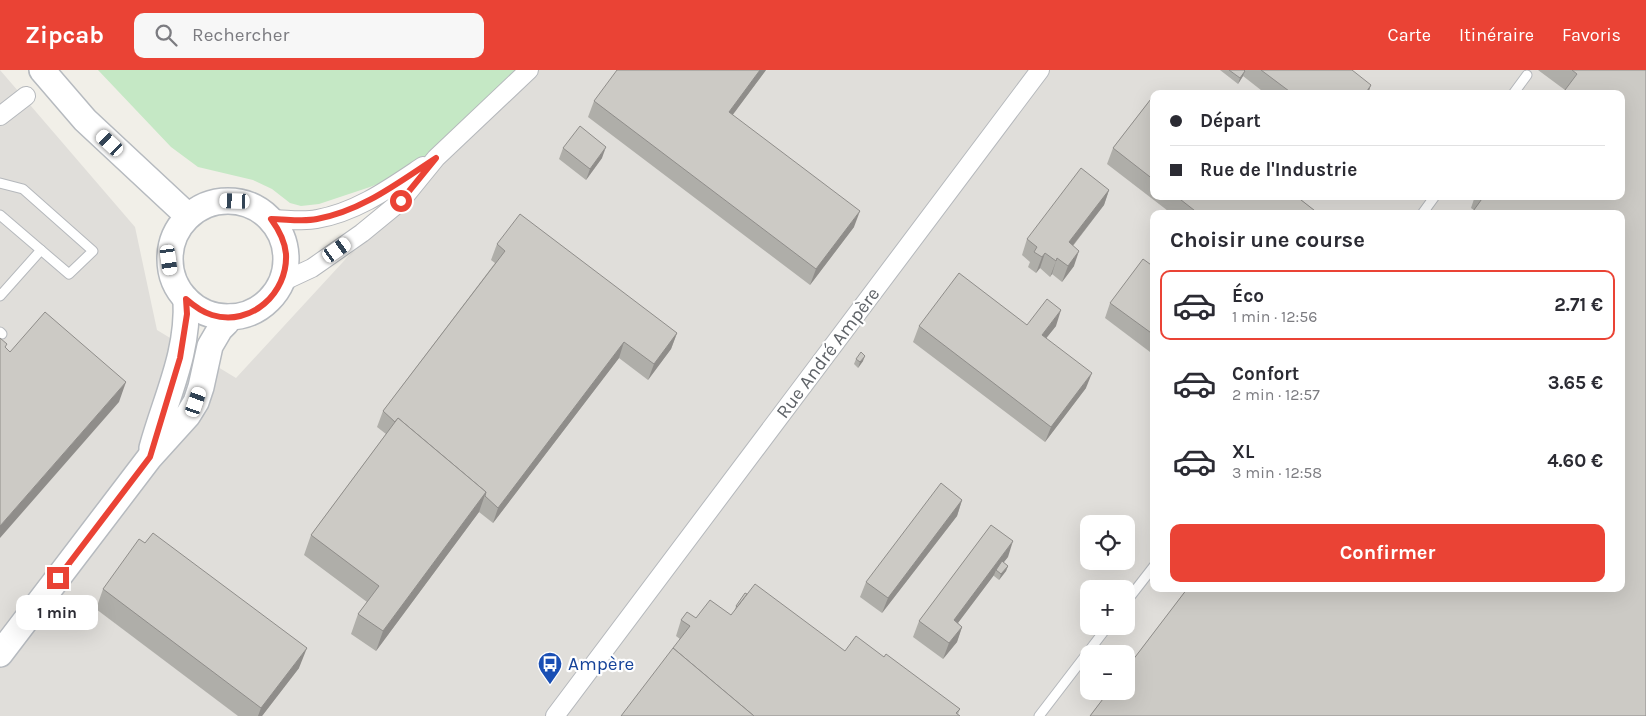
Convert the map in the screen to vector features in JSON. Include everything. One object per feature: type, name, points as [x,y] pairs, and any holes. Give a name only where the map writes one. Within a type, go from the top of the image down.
[{"type":"street","points":[[42,70],[85,120],[188,216]]},
{"type":"street","points":[[282,282],[312,268],[362,233],[401,201],[436,158],[529,70]]},
{"type":"street","name":"Rue André Ampère","points":[[555,716],[1040,70]]},
{"type":"street","points":[[0,116],[26,96]]},
{"type":"street","points":[[271,219],[315,220],[334,215],[370,200],[436,158]]},
{"type":"street","points":[[222,200],[249,204],[271,219],[281,235],[286,253],[286,267],[282,282],[266,303],[258,309],[230,317],[214,315],[199,310],[186,299],[178,289],[171,274],[169,260],[173,238],[180,224],[188,216],[198,208],[222,200]]},
{"type":"street","points":[[150,457],[180,358],[187,314],[186,299]]},
{"type":"street","points":[[0,654],[150,457],[188,416],[196,402],[210,346],[230,317]]},
{"type":"lane","points":[[1516,90],[1527,75]]},
{"type":"lane","points":[[0,183],[23,189],[93,251],[70,274],[0,215]]},
{"type":"lane","points":[[0,296],[40,250]]},
{"type":"lane","points":[[1135,590],[1150,571]]},
{"type":"lane","points":[[1039,716],[1101,635]]},
{"type":"shaded area","points":[[0,70],[135,227],[157,330],[236,378],[436,161],[532,70],[1646,70],[1646,716],[0,716]]},
{"type":"green space","points":[[98,70],[532,70],[436,161],[370,187],[319,204],[301,206],[290,203],[272,189],[253,180],[198,167],[171,147]]},
{"type":"building","points":[[617,70],[760,70],[729,112],[860,211],[816,269],[594,101]]},
{"type":"building","points":[[1229,70],[1244,70],[1245,71],[1240,78]]},
{"type":"building","points":[[1261,70],[1352,70],[1371,85],[1368,90],[1288,90]]},
{"type":"building","points":[[1572,70],[1646,70],[1646,716],[1090,716],[1102,700],[1135,700],[1135,657],[1185,592],[1625,592],[1625,210],[1474,210],[1481,200],[1625,200],[1625,90],[1565,90],[1577,74]]},
{"type":"building","points":[[1150,100],[1150,177],[1113,148]]},
{"type":"building","points":[[580,126],[606,147],[590,169],[563,148]]},
{"type":"building","points":[[1081,168],[1109,190],[1069,242],[1079,251],[1068,266],[1057,258],[1056,261],[1045,253],[1042,257],[1034,252],[1037,247],[1027,239]]},
{"type":"building","points":[[1181,200],[1301,200],[1314,210],[1194,210]]},
{"type":"building","points":[[520,214],[677,333],[654,364],[624,342],[498,508],[485,496],[486,492],[398,418],[395,422],[383,411],[505,251],[497,244]]},
{"type":"building","points":[[1143,259],[1150,264],[1150,332],[1110,303]]},
{"type":"building","points":[[959,273],[1027,325],[1047,299],[1061,310],[1042,335],[1092,373],[1051,427],[919,326]]},
{"type":"building","points":[[45,312],[126,382],[0,526],[0,338],[7,344],[5,347],[10,352]]},
{"type":"building","points":[[861,352],[865,356],[860,362],[856,359]]},
{"type":"building","points":[[398,418],[486,492],[383,631],[358,614],[379,586],[311,535]]},
{"type":"building","points":[[941,483],[962,500],[888,598],[866,582]]},
{"type":"building","points":[[991,525],[1013,541],[954,620],[962,627],[949,643],[919,621]]},
{"type":"building","points":[[153,533],[307,648],[261,708],[103,589],[139,539],[145,543]]},
{"type":"building","points":[[1002,561],[1008,566],[1001,574],[996,570]]},
{"type":"building","points":[[755,584],[845,651],[856,636],[884,657],[886,654],[960,709],[956,713],[960,716],[754,716],[673,648],[690,626],[681,620],[687,612],[696,618],[710,600],[731,615]]},
{"type":"building","points":[[745,593],[747,594],[737,607],[736,606]]},
{"type":"building","points":[[673,648],[754,716],[621,716]]},
{"type":"place","name":"Ampère","points":[[550,685]]},
{"type":"route","points":[[58,578],[150,457],[180,358],[187,314],[186,299],[199,310],[214,315],[230,317],[258,309],[276,292],[282,282],[286,267],[286,253],[283,240],[271,219],[315,220],[334,215],[370,200],[436,158],[401,201]]}]
